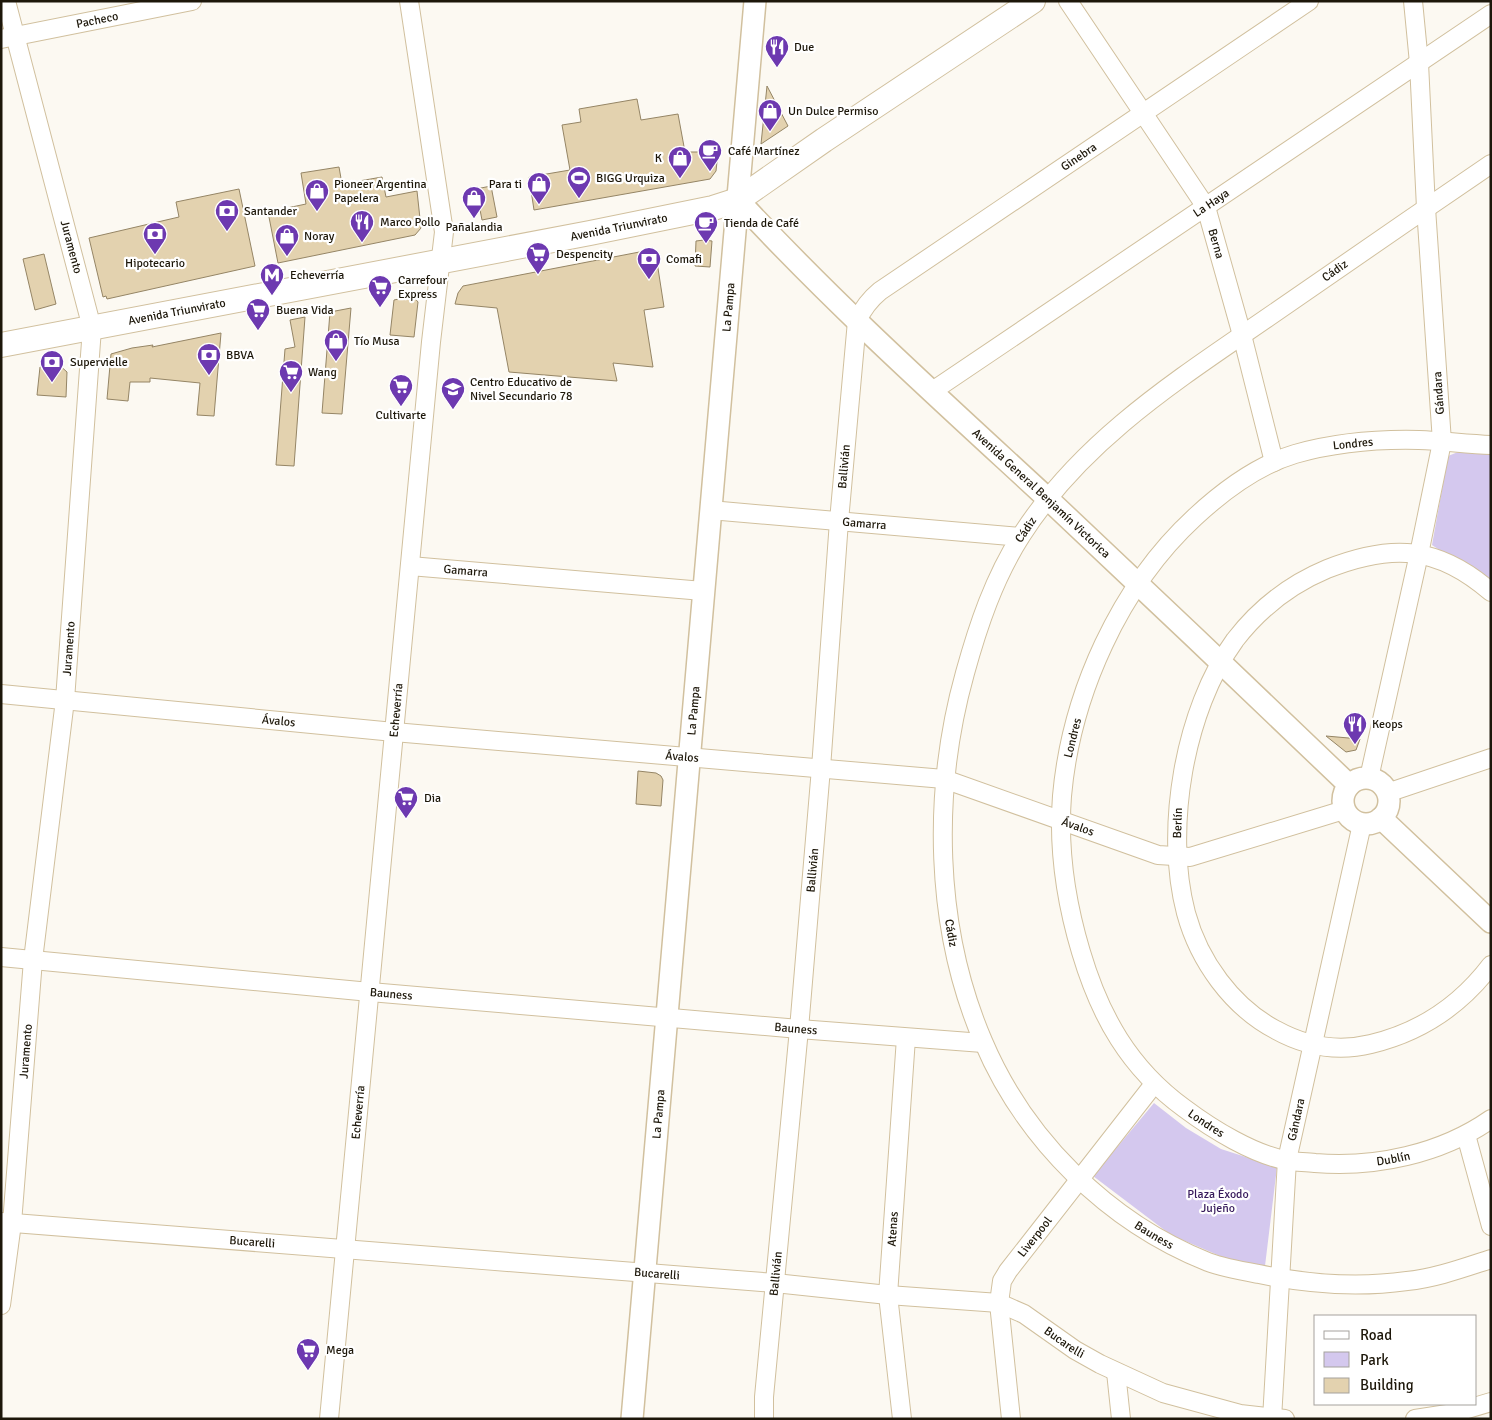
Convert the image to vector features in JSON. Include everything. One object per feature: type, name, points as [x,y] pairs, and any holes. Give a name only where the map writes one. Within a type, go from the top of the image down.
[{"type":"main road","name":"Avenida Triunvirato","points":[[1,345],[440,262],[713,208],[738,200],[832,134],[1033,1]]},
{"type":"street","name":"Juramento","points":[[1,1304],[7,1223],[34,960],[65,700],[92,328],[9,38],[6,1]]},
{"type":"street","name":"Pacheco","points":[[9,38],[192,1]]},
{"type":"street","name":"Echeverría","points":[[329,1419],[410,566],[444,232],[409,1]]},
{"type":"street","name":"La Pampa","points":[[632,1419],[755,1]]},
{"type":"street","name":"Berna","points":[[1068,1],[1206,207],[1242,335],[1274,462]]},
{"type":"street","name":"Ginebra","points":[[857,321],[870,299],[880,291],[1309,1]]},
{"type":"street","name":"Gándara","points":[[1369,778],[1442,442],[1426,208],[1419,63],[1413,1]]},
{"type":"street","name":"La Haya","points":[[932,392],[1491,14]]},
{"type":"street","name":"Cádiz","points":[[983,1043],[967,998],[949,925],[942,812],[944,779],[957,700],[980,621],[1020,537],[1048,499],[1074,469],[1112,431],[1176,380],[1491,164]]},
{"type":"street","name":"Avenida General Benjamín Victorica","points":[[738,200],[765,230],[857,321],[1048,499],[1349,785]]},
{"type":"street","name":"Ballivián","points":[[764,1419],[764,1397],[799,1029],[839,521],[857,321]]},
{"type":"street","name":"Londres","points":[[1287,1160],[1248,1146],[1214,1129],[1175,1102],[1154,1084],[1125,1050],[1108,1023],[1086,971],[1068,901],[1061,822],[1062,796],[1067,763],[1086,688],[1106,640],[1137,584],[1161,552],[1207,506],[1227,490],[1274,462],[1294,454],[1346,444],[1396,440],[1442,442]]},
{"type":"street","points":[[1442,442],[1491,446]]},
{"type":"street","name":"Gamarra","points":[[710,510],[1020,537]]},
{"type":"street","name":"Berlín","points":[[1491,592],[1472,577],[1438,558],[1419,554],[1393,553],[1367,556],[1316,574],[1293,586],[1272,602],[1252,620],[1235,641],[1221,663],[1198,716],[1185,763],[1179,801],[1178,858],[1186,913],[1195,939],[1207,963],[1223,986],[1241,1006],[1262,1023],[1286,1036],[1312,1045],[1337,1048],[1364,1046],[1390,1040],[1415,1030],[1438,1017],[1459,1001],[1478,982],[1491,965]]},
{"type":"street","name":"Gamarra","points":[[410,566],[703,591]]},
{"type":"street","name":"Ávalos","points":[[1,694],[394,732],[944,779],[1158,855],[1178,858],[1190,857],[1344,810]]},
{"type":"street","points":[[1387,793],[1491,758]]},
{"type":"street","points":[[1372,821],[1388,807],[1387,793],[1380,783],[1369,778],[1358,779],[1349,785],[1343,797],[1344,810],[1351,820],[1372,821],[1491,922]]},
{"type":"street","name":"Gándara","points":[[1276,1418],[1280,1278],[1287,1160],[1312,1045],[1372,821]]},
{"type":"street","name":"Bauness","points":[[1,957],[370,992],[983,1043],[1005,1084],[1030,1123],[1052,1152],[1080,1179],[1133,1222],[1170,1244],[1212,1263],[1318,1284],[1374,1284],[1400,1282],[1451,1272],[1491,1259]]},
{"type":"street","name":"Atenas","points":[[902,1419],[888,1295],[906,1038]]},
{"type":"street","name":"Liverpool","points":[[1011,1419],[998,1303],[1002,1282],[1008,1271],[1154,1084]]},
{"type":"street","name":"Dublín","points":[[1287,1160],[1335,1165],[1396,1159],[1466,1135],[1491,1120]]},
{"type":"street","points":[[1466,1135],[1491,1226]]},
{"type":"street","name":"Bucarelli","points":[[7,1223],[775,1283],[888,1295],[998,1303],[1024,1314],[1075,1350],[1116,1372],[1172,1396],[1240,1414],[1276,1418]]},
{"type":"street","points":[[1116,1372],[1121,1419]]},
{"type":"street","points":[[1415,1419],[1454,1413],[1491,1402]]},
{"type":"green space","points":[[1458,452],[1491,453],[1491,585],[1432,545],[1448,456]]},
{"type":"green space","name":"Plaza Éxodo Jujeño","points":[[1154,1103],[1186,1128],[1221,1149],[1277,1167],[1265,1266],[1227,1259],[1171,1235],[1093,1176]]},
{"type":"building","points":[[767,86],[788,126],[761,144]]},
{"type":"building","points":[[637,99],[641,120],[678,114],[685,152],[718,152],[716,171],[710,179],[534,210],[529,177],[570,170],[562,125],[581,122],[579,109]]},
{"type":"building","points":[[339,167],[342,184],[382,177],[386,197],[417,191],[421,228],[415,235],[278,263],[268,212],[306,204],[301,173]]},
{"type":"building","points":[[491,186],[497,217],[482,220],[476,189]]},
{"type":"building","points":[[239,189],[255,266],[107,299],[106,296],[103,297],[89,238],[179,217],[176,202]]},
{"type":"building","points":[[696,241],[712,241],[710,267],[695,266]]},
{"type":"building","points":[[655,249],[664,307],[644,310],[653,367],[613,363],[617,381],[509,372],[497,308],[455,304],[458,293],[463,286]]},
{"type":"building","points":[[44,254],[56,304],[35,310],[23,259]]},
{"type":"building","points":[[413,296],[418,302],[414,337],[390,335],[394,300]]},
{"type":"building","name":"Tío Musa","points":[[351,308],[342,414],[322,413],[330,312]]},
{"type":"building","name":"Wang","points":[[305,317],[294,466],[276,465],[285,349],[295,347],[290,320]]},
{"type":"building","points":[[221,333],[214,416],[197,415],[200,383],[150,378],[150,382],[130,382],[128,401],[107,399],[111,354],[132,348],[153,345],[152,347]]},
{"type":"building","name":"Supervielle","points":[[58,364],[67,372],[66,397],[37,395],[40,367]]},
{"type":"building","points":[[1326,736],[1360,739],[1356,750],[1346,752]]},
{"type":"building","points":[[638,771],[656,773],[661,776],[663,780],[661,806],[636,804]]},
{"type":"place","name":"Due","points":[[777,68]]},
{"type":"place","name":"Un Dulce Permiso","points":[[770,132]]},
{"type":"place","name":"Café Martínez","points":[[710,172]]},
{"type":"place","name":"K","points":[[680,179]]},
{"type":"place","name":"BIGG Urquiza","points":[[579,199]]},
{"type":"place","name":"Para ti","points":[[539,205]]},
{"type":"place","name":"Pioneer Argentina Papelera","points":[[317,212]]},
{"type":"place","name":"Pañalandia","points":[[474,219]]},
{"type":"place","name":"Santander","points":[[227,232]]},
{"type":"place","name":"Marco Pollo","points":[[362,243]]},
{"type":"place","name":"Tienda de Café","points":[[706,244]]},
{"type":"place","name":"Hipotecario","points":[[155,255]]},
{"type":"place","name":"Noray","points":[[287,257]]},
{"type":"place","name":"Despencity","points":[[538,275]]},
{"type":"place","name":"Comafi","points":[[649,280]]},
{"type":"place","name":"Echeverría","points":[[272,296]]},
{"type":"place","name":"Carrefour Express","points":[[380,308]]},
{"type":"place","name":"Buena Vida","points":[[258,331]]},
{"type":"place","name":"Tío Musa","points":[[336,362]]},
{"type":"place","name":"BBVA","points":[[209,376]]},
{"type":"place","name":"Supervielle","points":[[52,383]]},
{"type":"place","name":"Wang","points":[[291,393]]},
{"type":"place","name":"Cultivarte","points":[[401,407]]},
{"type":"place","name":"Centro Educativo de Nivel Secundario 78","points":[[453,410]]},
{"type":"place","name":"Keops","points":[[1355,745]]},
{"type":"place","name":"Dia","points":[[406,819]]},
{"type":"place","name":"Mega","points":[[308,1371]]}]
